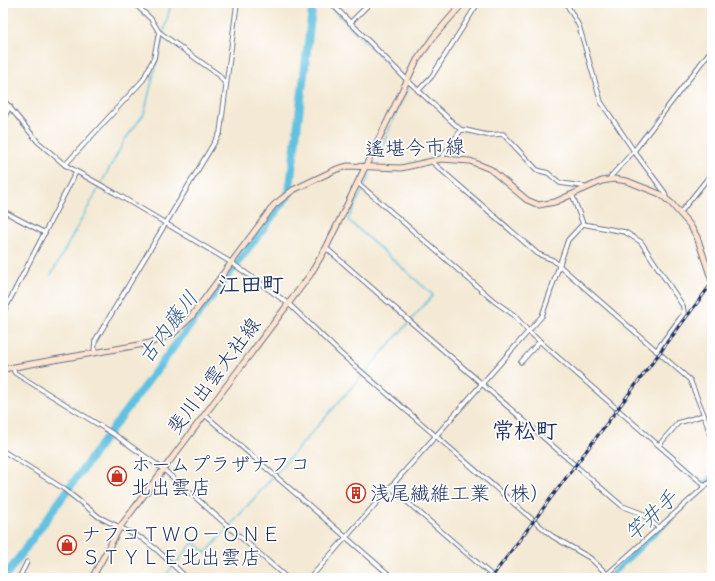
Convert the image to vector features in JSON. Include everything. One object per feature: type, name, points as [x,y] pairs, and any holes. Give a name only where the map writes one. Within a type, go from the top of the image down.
[{"type":"main road","name":"斐川出雲大社線","points":[[92,578],[120,527],[289,304],[326,248],[417,60],[435,35],[462,3]]},
{"type":"main road","name":"遙堪今市線","points":[[3,369],[150,343],[173,334],[191,317],[232,263],[266,214],[293,190],[336,169],[348,166],[367,165],[401,168],[441,159],[458,159],[480,164],[532,203],[539,205],[550,203],[602,181],[627,181],[666,198],[680,213],[697,237],[712,281]]},
{"type":"street","points":[[134,3],[151,19],[159,32],[219,75],[226,85]]},
{"type":"street","points":[[94,353],[95,340],[220,133],[237,3]]},
{"type":"street","points":[[331,3],[418,91],[461,130],[487,135],[504,134],[537,170],[548,173],[560,183],[582,186],[585,188]]},
{"type":"street","points":[[350,23],[370,3]]},
{"type":"street","points":[[418,91],[432,76],[478,3]]},
{"type":"street","points":[[566,3],[579,26],[602,102],[634,151],[665,193],[666,198]]},
{"type":"street","points":[[65,165],[143,80],[154,58],[159,32]]},
{"type":"street","points":[[610,180],[611,176],[634,151],[712,49]]},
{"type":"street","points":[[3,99],[38,142],[65,165],[232,263],[289,304],[340,353],[531,519],[552,536],[590,558],[607,574]]},
{"type":"street","points":[[3,120],[10,106]]},
{"type":"street","points":[[441,159],[461,130]]},
{"type":"street","points":[[431,161],[538,254],[553,260],[559,265],[690,380],[704,415],[712,441]]},
{"type":"street","points":[[3,313],[76,172]]},
{"type":"street","points":[[680,213],[712,173]]},
{"type":"street","points":[[358,183],[494,301],[514,315],[540,342],[705,486]]},
{"type":"street","points":[[572,194],[583,224]]},
{"type":"street","points":[[3,211],[45,232]]},
{"type":"street","points":[[310,578],[542,316],[568,240],[583,224]]},
{"type":"street","points":[[583,224],[625,232],[641,242],[683,306],[684,313],[656,351]]},
{"type":"street","points":[[326,248],[622,506],[640,513],[659,528]]},
{"type":"street","points":[[522,362],[540,342]]},
{"type":"street","points":[[12,368],[15,373],[115,435],[163,470],[287,578]]},
{"type":"street","points":[[205,415],[345,538],[393,578]]},
{"type":"street","points":[[659,445],[678,423],[704,415]]},
{"type":"street","points":[[3,451],[64,489],[99,517],[143,539],[187,578]]},
{"type":"street","points":[[603,578],[712,480]]},
{"type":"street","points":[[390,487],[495,578]]},
{"type":"street","points":[[19,578],[27,562]]},
{"type":"waterway","points":[[51,275],[126,138],[144,114],[171,3]]},
{"type":"waterway","name":"古内藤川","points":[[4,578],[109,433],[289,194],[313,3]]},
{"type":"waterway","points":[[327,3],[402,79]]},
{"type":"waterway","points":[[379,155],[395,114],[409,86]]},
{"type":"waterway","points":[[163,578],[194,542],[206,553],[433,295],[348,220],[370,175]]},
{"type":"waterway","name":"竿井手","points":[[704,488],[706,486],[704,483],[712,477]]},
{"type":"waterway","name":"竿井手","points":[[608,578],[672,518]]},
{"type":"railway","points":[[491,578],[712,283]]},
{"type":"place","name":"ホームプラザナフコ 北出雲店","points":[[117,476]]},
{"type":"place","name":"浅尾繊維工業（株）","points":[[356,493]]},
{"type":"place","name":"ナフコＴＷＯ－ＯＮＥ ＳＴＹＬＥ北出雲店","points":[[67,545]]},
{"type":"district","name":"江田町","points":[[251,285]]},
{"type":"district","name":"常松町","points":[[525,431]]}]
